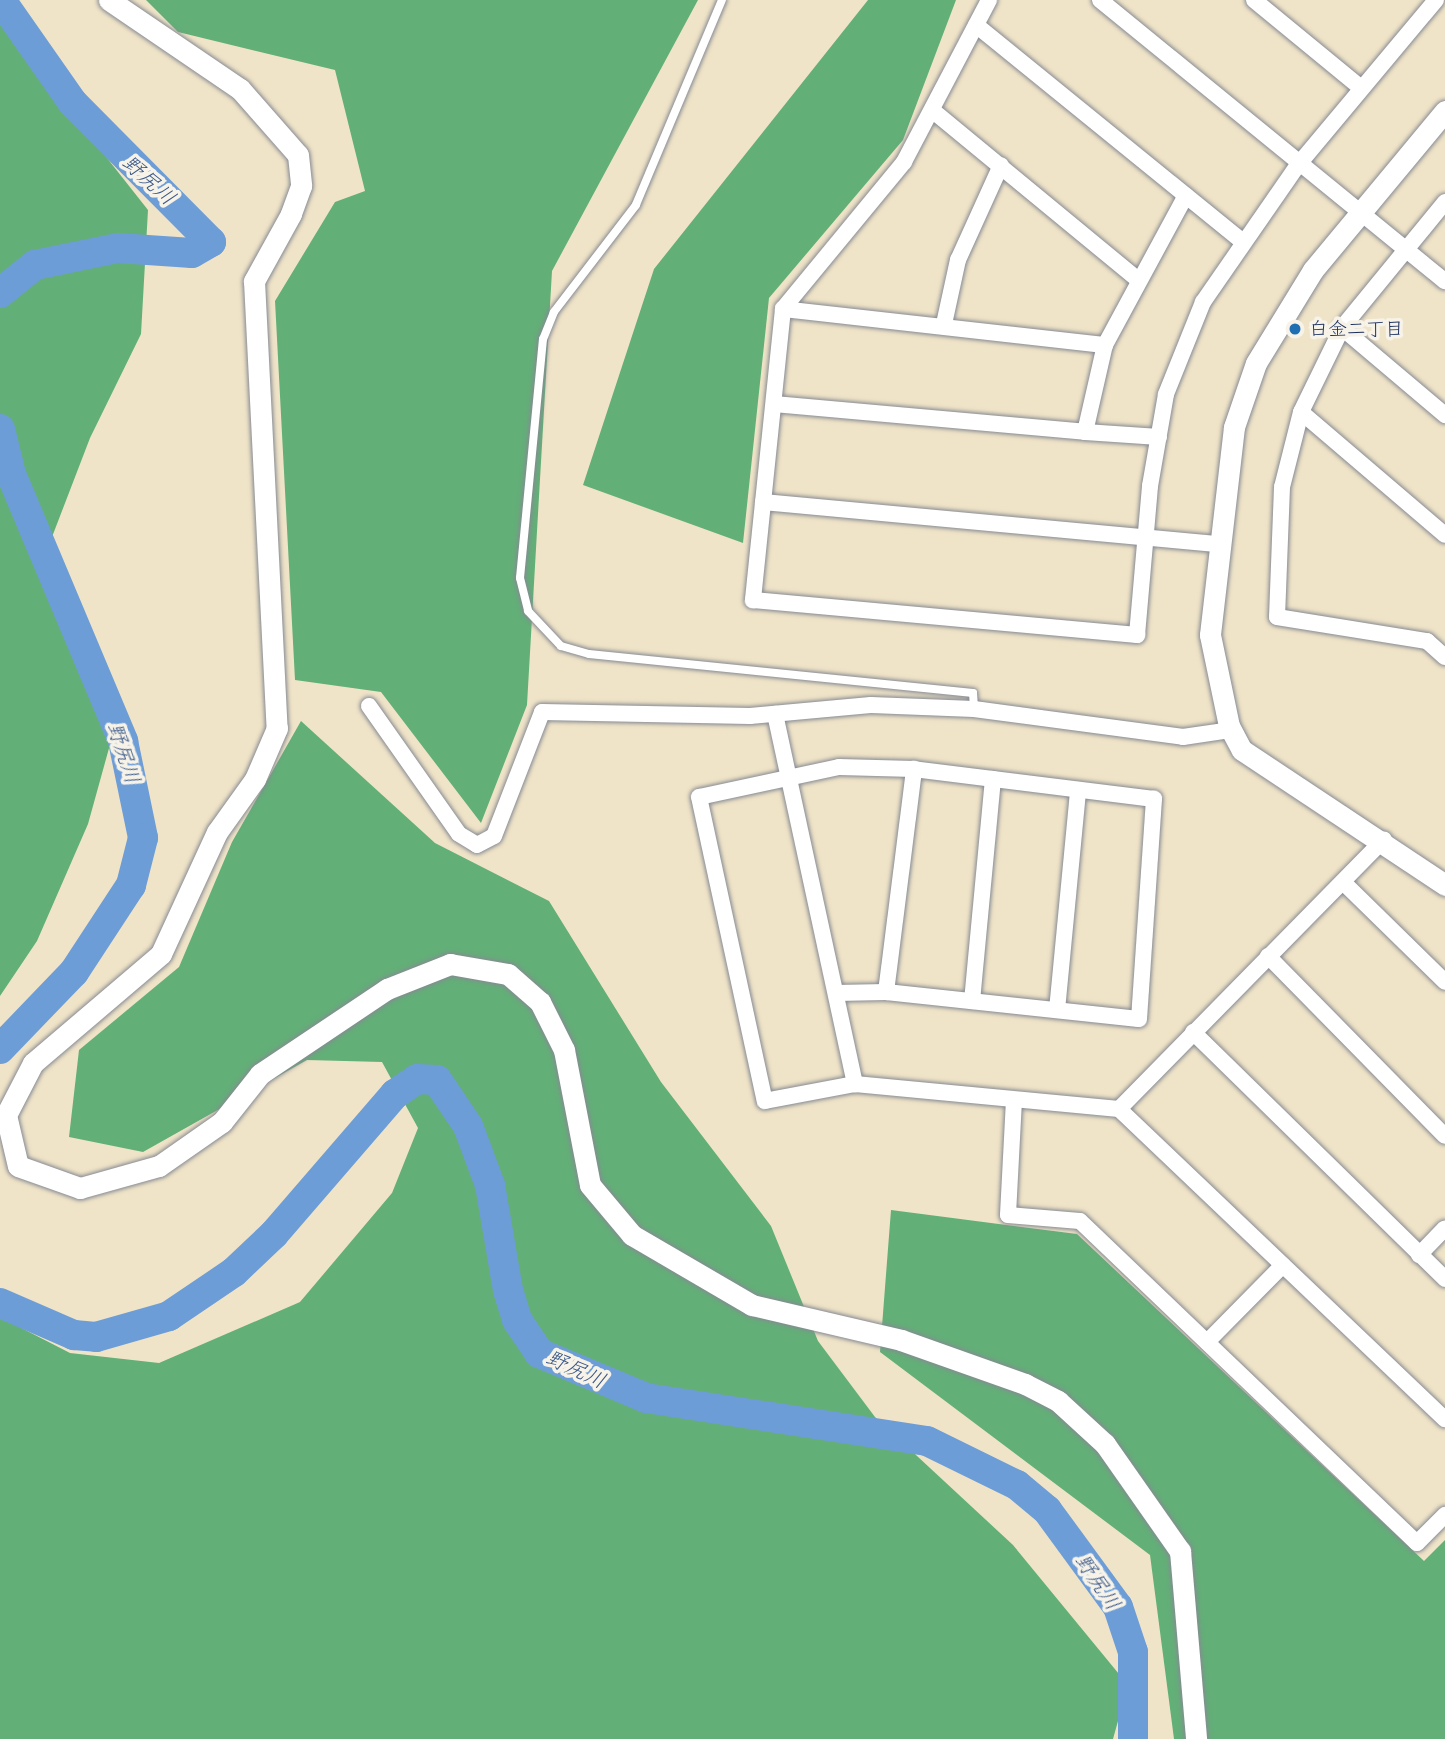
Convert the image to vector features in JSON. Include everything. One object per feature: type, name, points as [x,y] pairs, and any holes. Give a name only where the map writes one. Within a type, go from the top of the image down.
[{"type":"street","points":[[109,0],[240,89],[298,155],[301,186],[291,214],[254,281],[277,728],[256,779],[217,832],[161,954],[33,1063],[6,1115],[18,1166],[80,1188],[159,1166],[222,1122],[260,1074],[387,989],[450,964],[508,974],[540,1002],[564,1050],[590,1185],[632,1235],[752,1305],[901,1340],[1026,1384],[1058,1401],[1105,1444],[1180,1551],[1196,1739]]},
{"type":"street","points":[[989,0],[905,162],[783,309],[753,600],[1137,635],[1145,537],[1166,394],[1203,302],[1242,241],[1298,165],[1436,0]]},
{"type":"street","points":[[1100,0],[1298,165],[1445,281]]},
{"type":"street","points":[[1254,0],[1361,88]]},
{"type":"street","points":[[976,25],[1242,241]]},
{"type":"street","points":[[932,110],[1136,278]]},
{"type":"street","points":[[1445,111],[1358,213],[1277,320],[1256,363],[1234,428],[1210,635],[1231,730],[1242,750],[1384,839],[1445,885]]},
{"type":"street","points":[[944,324],[958,260],[1001,165]]},
{"type":"street","points":[[1085,432],[1105,345],[1136,278],[1186,195]]},
{"type":"street","points":[[1445,202],[1404,247],[1342,328],[1301,412],[1282,487],[1277,617],[1427,641],[1445,657]]},
{"type":"street","points":[[783,309],[944,324],[1105,345]]},
{"type":"street","points":[[1342,328],[1445,415]]},
{"type":"street","points":[[774,404],[1158,437]]},
{"type":"street","points":[[1301,412],[1445,536]]},
{"type":"street","points":[[763,502],[1219,544]]},
{"type":"street","points":[[369,706],[459,834],[477,845],[494,836],[542,712],[775,714],[836,706],[974,709],[1182,737],[1231,730]]},
{"type":"street","points":[[775,714],[855,1084]]},
{"type":"street","points":[[836,993],[886,992],[1139,1018],[1154,799],[914,769],[839,766],[699,797],[765,1101],[855,1084],[1119,1109],[1445,1419]]},
{"type":"street","points":[[886,992],[914,769]]},
{"type":"street","points":[[972,1001],[993,779]]},
{"type":"street","points":[[1057,1010],[1078,790]]},
{"type":"street","points":[[1119,1109],[1384,839]]},
{"type":"street","points":[[1343,883],[1445,982]]},
{"type":"street","points":[[1268,956],[1445,1136]]},
{"type":"street","points":[[1194,1032],[1445,1279]]},
{"type":"street","points":[[1014,1100],[1008,1216],[1080,1221],[1417,1543],[1445,1515]]},
{"type":"street","points":[[1419,1255],[1445,1228]]},
{"type":"street","points":[[1207,1342],[1283,1265]]},
{"type":"lane","points":[[722,0],[636,205],[554,312],[543,339],[520,578],[528,611],[561,646],[589,654],[973,693],[974,709]]},
{"type":"green space","points":[[0,0],[36,68],[148,210],[141,334],[90,438],[52,537],[57,602],[116,723],[88,824],[37,941],[0,996]]},
{"type":"green space","points":[[146,0],[698,0],[552,271],[527,705],[481,823],[381,692],[295,680],[275,301],[335,202],[365,191],[335,70],[178,32]]},
{"type":"green space","points":[[868,0],[956,0],[903,140],[769,298],[743,543],[583,485],[654,269]]},
{"type":"green space","points":[[301,721],[435,843],[549,901],[661,1082],[771,1226],[818,1341],[875,1417],[1013,1545],[1128,1685],[1113,1739],[0,1739],[0,1317],[70,1353],[159,1363],[300,1302],[392,1193],[418,1128],[382,1062],[307,1060],[143,1152],[69,1137],[79,1050],[179,967],[232,842]]},
{"type":"green space","points":[[891,1210],[1077,1234],[1424,1561],[1445,1540],[1445,1739],[1174,1739],[1150,1555],[880,1352]]},
{"type":"waterway","name":"野尻川","points":[[0,293],[35,265],[118,248],[192,253],[211,242],[73,103],[1,0]]},
{"type":"waterway","name":"野尻川","points":[[0,429],[11,474],[123,741],[143,838],[131,885],[74,972],[0,1049]]},
{"type":"waterway","name":"野尻川","points":[[0,1303],[74,1335],[96,1337],[169,1316],[234,1272],[274,1234],[395,1094],[417,1079],[437,1080],[468,1126],[490,1185],[508,1290],[517,1320],[539,1353],[646,1398],[927,1441],[1017,1485],[1047,1510],[1118,1607],[1133,1652],[1133,1739]]},
{"type":"place","name":"白金二丁目","points":[[1295,329]]}]
